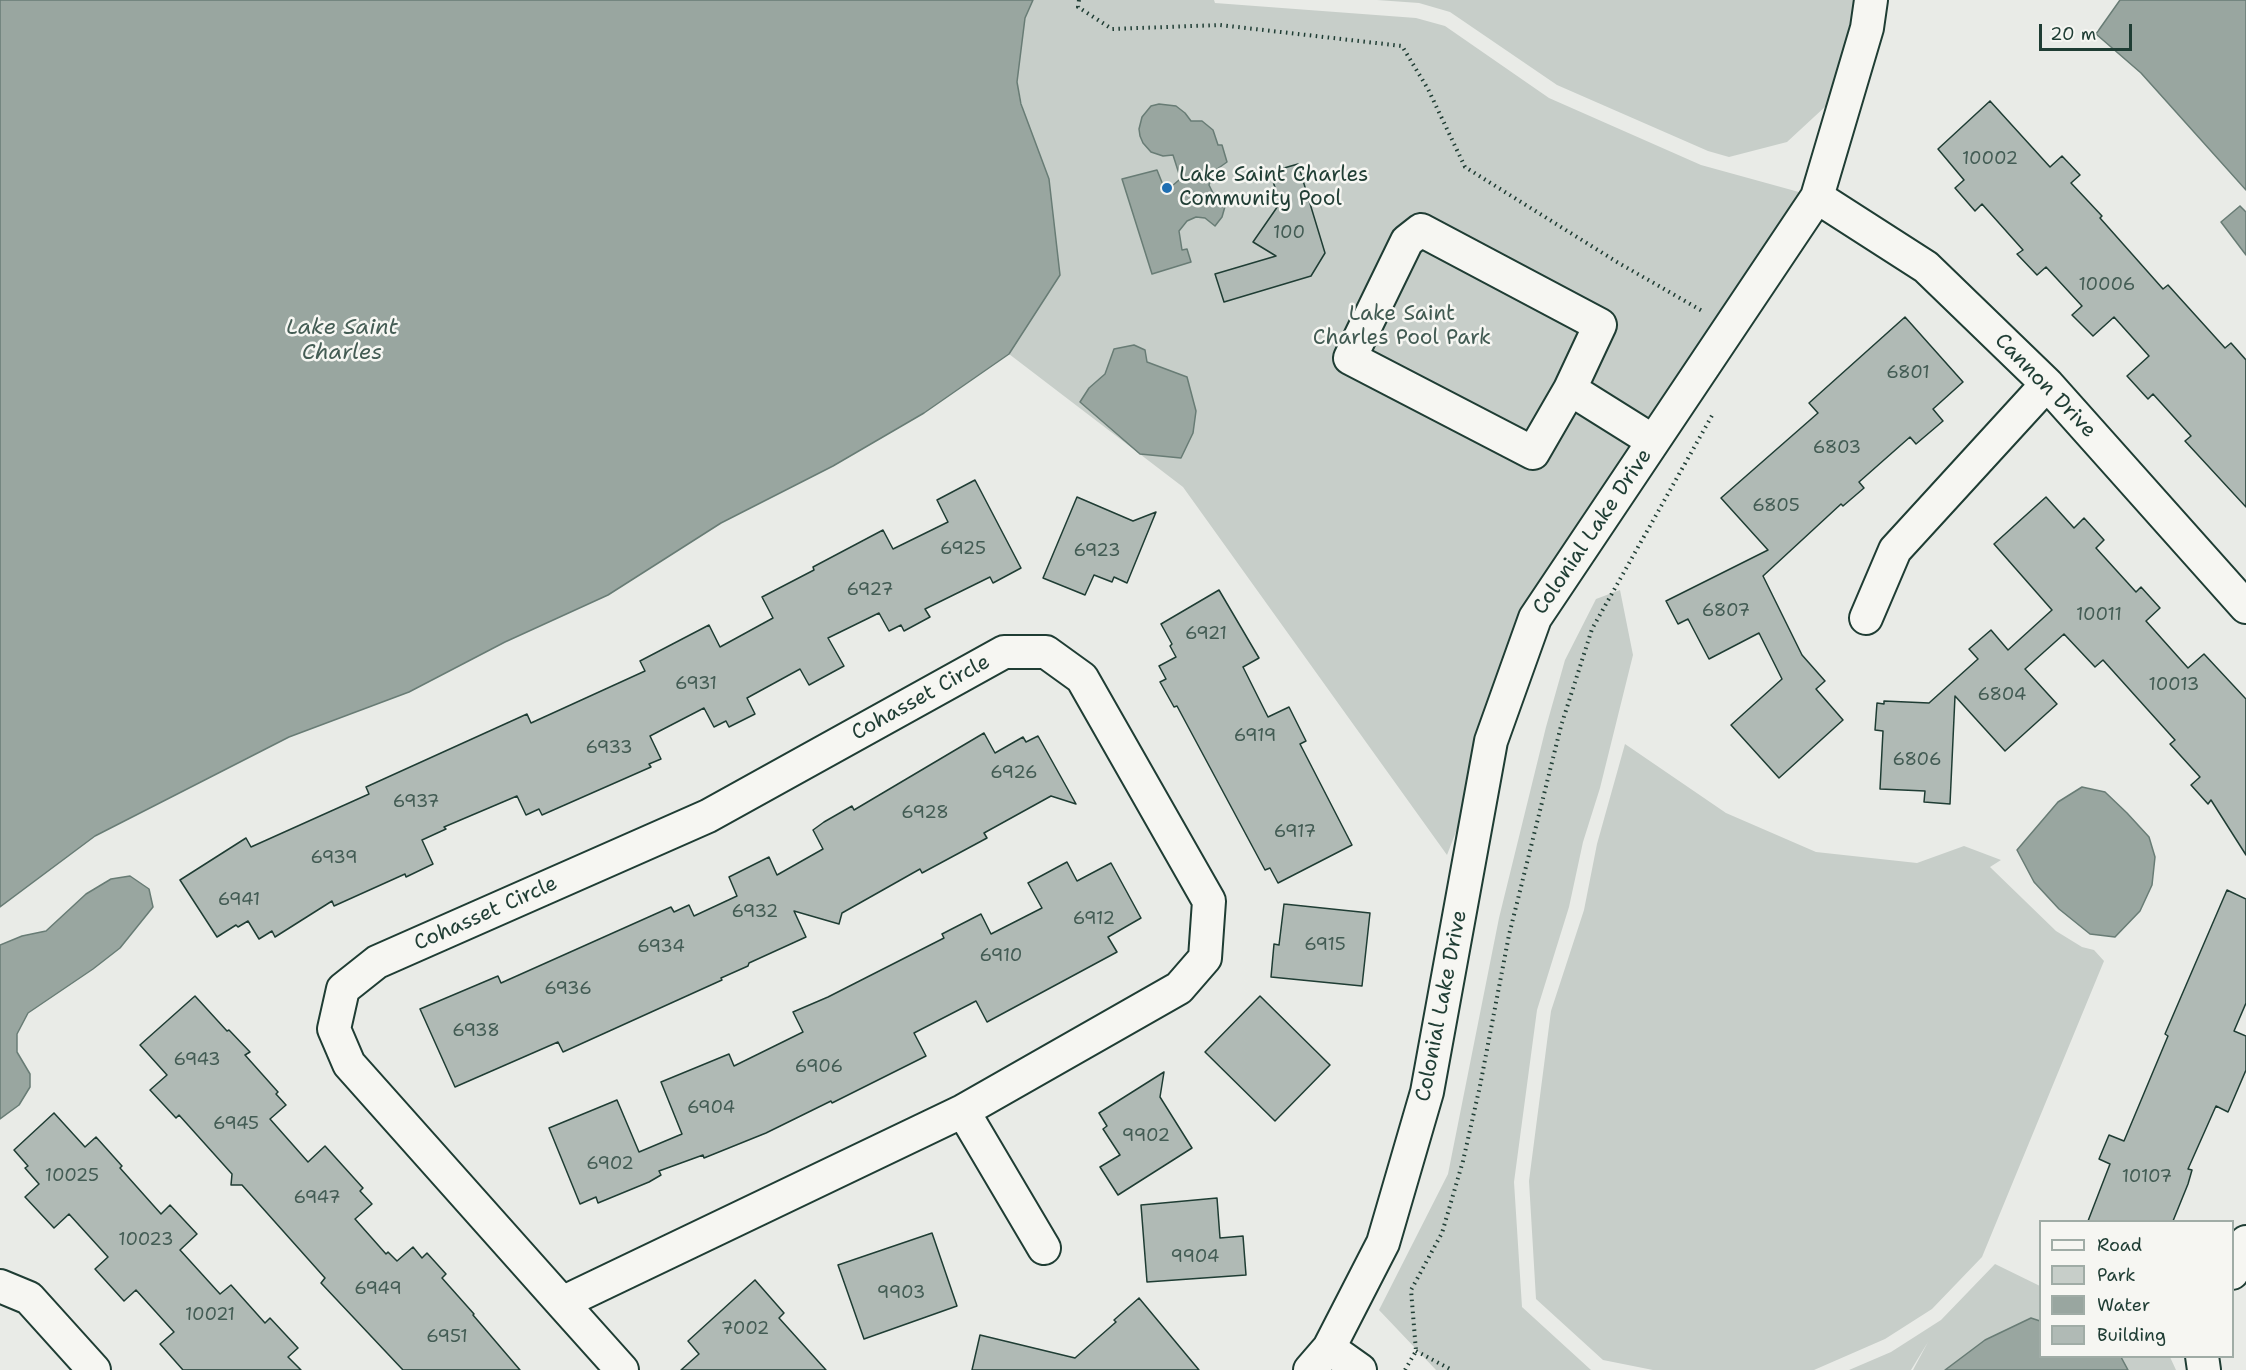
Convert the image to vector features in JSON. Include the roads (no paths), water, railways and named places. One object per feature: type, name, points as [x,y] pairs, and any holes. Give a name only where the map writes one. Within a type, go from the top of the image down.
[{"type":"street","name":"Colonial Lake Drive","points":[[1320,1359],[1383,1243],[1427,1092],[1491,741],[1535,618],[1816,197],[1867,28],[1872,0]]},
{"type":"street","name":"Cannon Drive","points":[[1816,197],[1926,267],[2047,384],[2246,607]]},
{"type":"street","points":[[1421,230],[1600,325],[1570,389],[1533,453],[1350,358],[1407,241],[1421,230]]},
{"type":"street","points":[[1866,618],[1895,550],[2047,384]]},
{"type":"street","points":[[1570,389],[1653,441]]},
{"type":"street","name":"Cohasset Circle","points":[[562,1303],[963,1111],[1179,988],[1205,958],[1209,902],[1082,678],[1046,652],[1004,652],[708,816],[377,962],[343,989],[334,1029],[349,1064],[562,1303],[622,1370]]},
{"type":"street","points":[[963,1111],[1044,1248]]},
{"type":"street","points":[[2234,1269],[2246,1242]]},
{"type":"street","points":[[0,1286],[29,1298],[94,1370]]},
{"type":"street","points":[[1320,1359],[1360,1370]]},
{"type":"water","name":"Lake Saint Charles","points":[[0,0],[1033,0],[1025,18],[1017,82],[1021,104],[1049,179],[1060,275],[1009,354],[924,413],[833,466],[721,523],[608,595],[505,642],[409,692],[289,737],[95,836],[0,907]]},
{"type":"water","points":[[2120,0],[2246,0],[2246,190],[2141,73],[2096,34]]},
{"type":"water","name":"Lake Saint Charles Community Pool","points":[[1159,104],[1176,106],[1191,121],[1202,121],[1213,130],[1218,145],[1222,145],[1227,162],[1213,172],[1209,185],[1217,201],[1226,203],[1222,217],[1215,226],[1205,218],[1196,217],[1187,221],[1179,231],[1182,250],[1187,249],[1191,262],[1152,274],[1122,179],[1157,170],[1163,185],[1172,186],[1179,180],[1173,155],[1163,156],[1151,152],[1140,136],[1142,117],[1151,106]]},
{"type":"water","points":[[2240,206],[2246,212],[2246,255],[2221,222]]},
{"type":"water","points":[[1134,345],[1145,350],[1147,362],[1187,377],[1196,411],[1193,433],[1181,458],[1140,454],[1080,402],[1089,388],[1105,374],[1114,349]]},
{"type":"water","points":[[2082,787],[2105,792],[2127,813],[2149,837],[2155,857],[2152,885],[2140,911],[2115,937],[2090,934],[2059,909],[2034,882],[2017,850],[2058,802]]},
{"type":"water","points":[[130,876],[149,889],[153,907],[120,948],[28,1013],[17,1034],[17,1052],[30,1074],[30,1087],[19,1105],[0,1119],[0,945],[22,936],[46,931],[86,894],[111,879]]},
{"type":"water","points":[[2031,1318],[2039,1321],[2039,1358],[2122,1358],[2128,1370],[1945,1370],[1985,1340]]},
{"type":"place","name":"Lake Saint Charles Community Pool","points":[[1167,188]]},
{"type":"park label","name":"Lake Saint Charles Pool Park","points":[[1402,327]]}]
